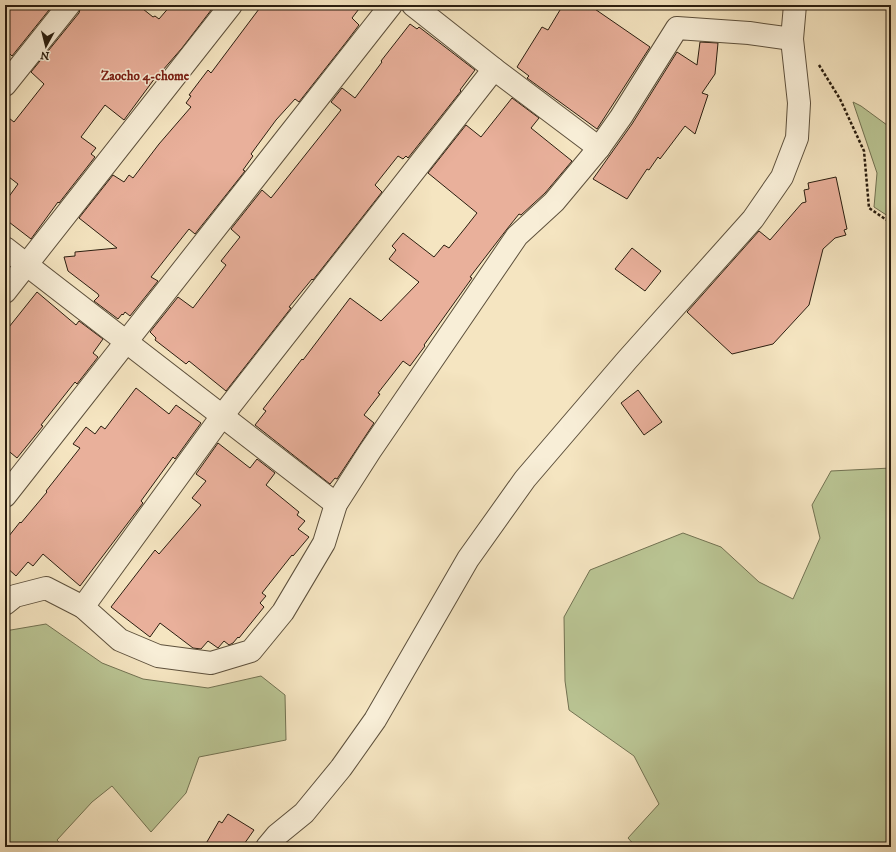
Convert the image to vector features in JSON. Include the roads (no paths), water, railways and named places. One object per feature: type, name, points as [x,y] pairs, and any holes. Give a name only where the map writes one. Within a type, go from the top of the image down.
[{"type":"street","points":[[5,85],[69,5]]},
{"type":"street","points":[[5,292],[231,5]]},
{"type":"street","points":[[5,496],[391,5]]},
{"type":"street","points":[[413,5],[598,148]]},
{"type":"street","points":[[267,847],[276,835],[304,812],[341,768],[371,726],[468,559],[525,479],[627,360],[753,219],[782,177],[797,138],[799,103],[792,39],[795,5]]},
{"type":"street","points":[[5,604],[15,596],[46,588],[83,607],[120,640],[158,656],[211,663],[251,651],[283,612],[324,543],[336,504],[370,451],[517,236],[554,202],[598,148],[621,117],[677,28],[749,33],[792,39]]},
{"type":"street","points":[[83,607],[222,416],[494,69]]},
{"type":"street","points":[[5,248],[336,504]]},
{"type":"district","name":"Zaocho 4-chome","points":[[145,76]]}]
